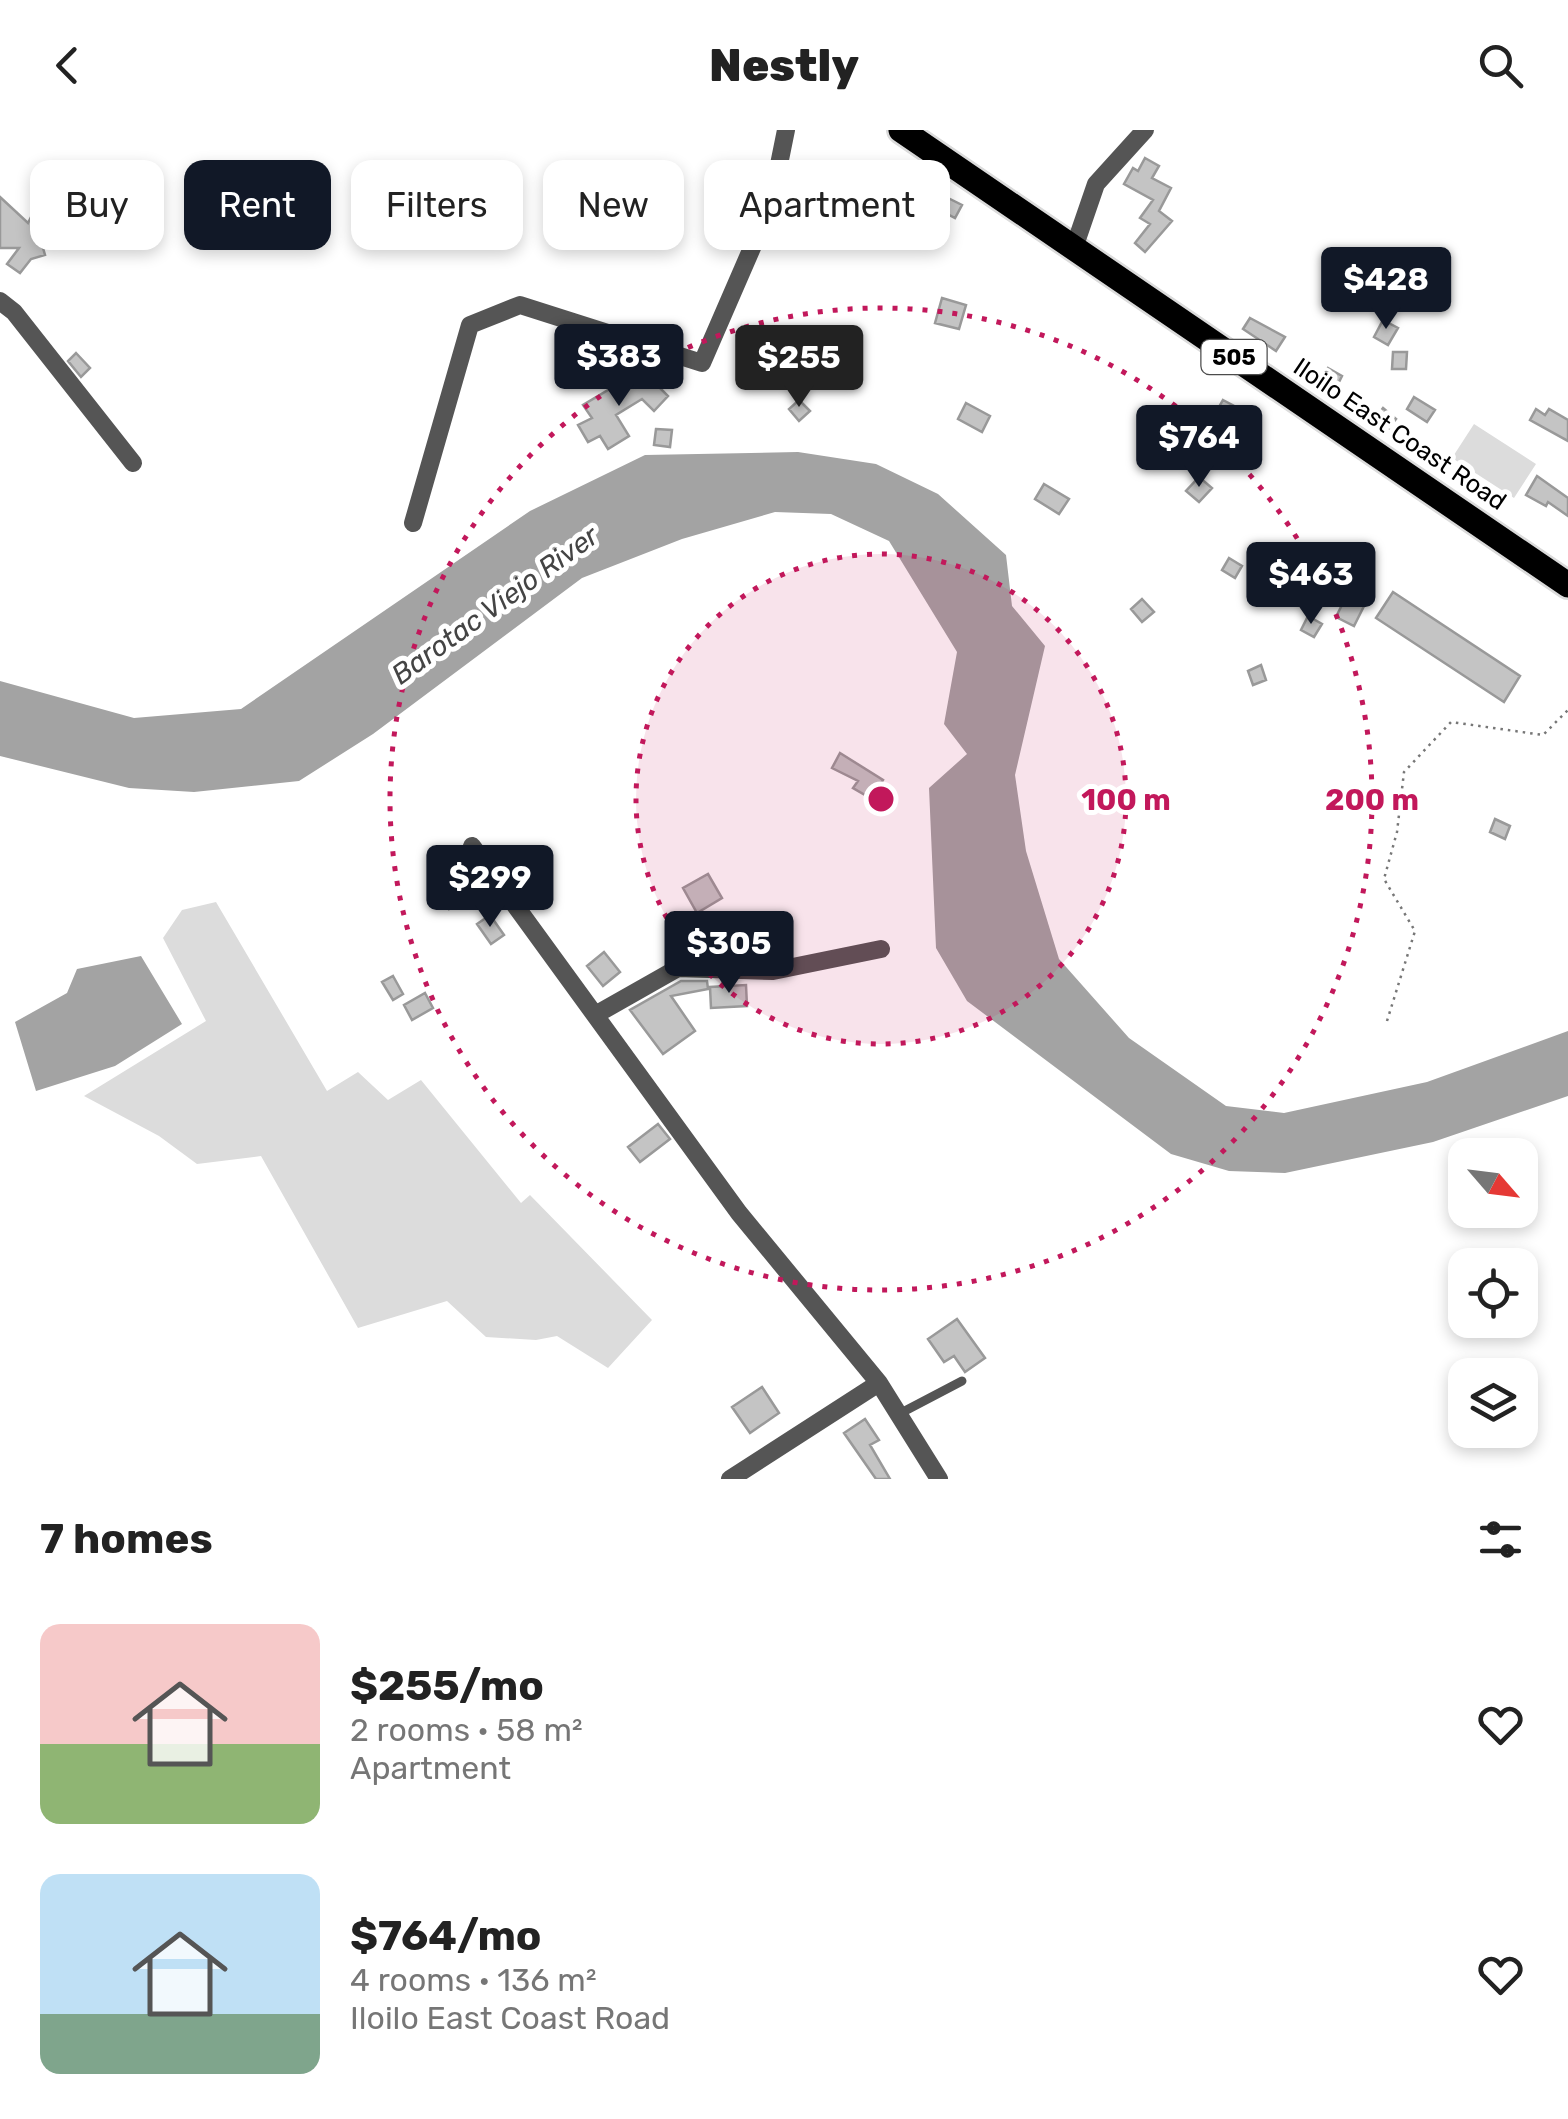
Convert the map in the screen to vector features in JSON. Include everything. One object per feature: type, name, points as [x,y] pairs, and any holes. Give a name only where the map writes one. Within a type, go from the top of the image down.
[{"type":"main road","name":"Iloilo East Coast Road","points":[[901,130],[1568,585]]},
{"type":"street","points":[[413,524],[470,325],[520,305],[702,362],[771,204],[786,130]]},
{"type":"street","points":[[1074,248],[1096,184],[1145,130]]},
{"type":"street","points":[[0,300],[14,312],[133,463]]},
{"type":"street","points":[[472,846],[739,1213],[880,1383],[939,1479]]},
{"type":"street","points":[[595,1016],[678,968],[773,971],[881,948]]},
{"type":"street","points":[[730,1479],[880,1383]]},
{"type":"lane","points":[[898,1414],[962,1380]]},
{"type":"path","points":[[1386,1021],[1415,931],[1384,879],[1397,832],[1404,772],[1451,722],[1543,735],[1568,710]]},
{"type":"shaded area","points":[[1474,424],[1536,464],[1514,498],[1452,458]]},
{"type":"shaded area","points":[[216,902],[327,1091],[358,1072],[388,1100],[421,1080],[521,1203],[530,1195],[652,1320],[608,1368],[557,1336],[536,1340],[486,1337],[447,1301],[358,1328],[261,1156],[197,1164],[159,1136],[84,1096],[206,1021],[163,938],[182,910]]},
{"type":"water","name":"Barotac Viejo River","points":[[798,452],[876,464],[938,494],[1006,555],[1012,606],[1045,646],[1015,775],[1026,851],[1059,959],[1129,1038],[1226,1106],[1284,1113],[1427,1082],[1568,1031],[1568,1096],[1433,1142],[1285,1173],[1229,1171],[1171,1154],[967,1001],[936,948],[929,788],[967,754],[944,724],[957,652],[889,541],[831,514],[775,512],[682,539],[582,578],[373,734],[299,781],[194,792],[129,788],[0,756],[0,681],[134,718],[241,709],[530,511],[645,455]]},
{"type":"water","points":[[141,956],[182,1024],[115,1066],[36,1091],[15,1022],[67,993],[77,969]]},
{"type":"building","points":[[1145,158],[1159,166],[1152,178],[1171,188],[1159,211],[1172,221],[1145,252],[1135,243],[1150,224],[1140,218],[1153,200],[1124,184],[1133,168],[1138,171]]},
{"type":"building","points":[[0,197],[28,223],[30,219],[30,250],[44,250],[45,255],[31,259],[20,273],[7,264],[19,248],[0,248]]},
{"type":"building","points":[[950,199],[962,205],[955,218],[950,215]]},
{"type":"building","points":[[942,298],[966,305],[959,329],[935,323]]},
{"type":"building","points":[[1250,318],[1285,337],[1276,351],[1243,329]]},
{"type":"building","points":[[1383,320],[1398,328],[1388,345],[1374,337]]},
{"type":"building","points":[[591,348],[607,359],[594,379],[578,368]]},
{"type":"building","points":[[1393,352],[1407,352],[1406,369],[1392,369]]},
{"type":"building","points":[[76,353],[90,368],[81,377],[68,361]]},
{"type":"building","points":[[1328,368],[1342,376],[1335,390],[1320,383]]},
{"type":"building","points":[[643,371],[668,396],[654,411],[642,399],[616,415],[629,436],[608,449],[600,436],[588,442],[578,425],[592,418],[583,405],[620,383],[625,390]]},
{"type":"building","points":[[1414,397],[1435,410],[1427,422],[1407,409]]},
{"type":"building","points":[[799,400],[810,411],[799,421],[789,409]]},
{"type":"building","points":[[1223,400],[1238,408],[1230,422],[1215,414]]},
{"type":"building","points":[[966,403],[990,416],[982,432],[958,419]]},
{"type":"building","points":[[1383,408],[1396,419],[1384,435],[1371,424]]},
{"type":"building","points":[[1536,409],[1545,415],[1549,409],[1568,420],[1568,441],[1530,420]]},
{"type":"building","points":[[656,429],[672,430],[670,447],[654,445]]},
{"type":"building","points":[[1537,476],[1568,498],[1568,516],[1548,502],[1546,506],[1526,495]]},
{"type":"building","points":[[1199,477],[1212,488],[1199,502],[1186,491]]},
{"type":"building","points":[[1044,484],[1069,499],[1059,514],[1035,499]]},
{"type":"building","points":[[1229,558],[1242,566],[1235,578],[1222,570]]},
{"type":"building","points":[[1393,592],[1520,676],[1504,702],[1376,618]]},
{"type":"building","points":[[1346,597],[1364,606],[1354,626],[1336,617]]},
{"type":"building","points":[[1142,599],[1154,612],[1142,622],[1131,609]]},
{"type":"building","points":[[1308,616],[1322,624],[1314,637],[1301,630]]},
{"type":"building","points":[[1261,665],[1266,680],[1253,685],[1248,671]]},
{"type":"building","points":[[840,753],[883,780],[872,799],[853,788],[858,781],[832,768]]},
{"type":"building","points":[[1495,819],[1510,826],[1505,839],[1490,832]]},
{"type":"building","points":[[708,874],[722,898],[697,913],[683,888]]},
{"type":"building","points":[[460,881],[470,898],[449,909],[440,893]]},
{"type":"building","points":[[490,915],[504,935],[491,944],[477,924]]},
{"type":"building","points":[[693,919],[701,938],[686,944],[678,925]]},
{"type":"building","points":[[604,952],[620,972],[603,986],[587,966]]},
{"type":"building","points":[[393,976],[403,994],[393,1000],[382,982]]},
{"type":"building","points":[[681,981],[707,981],[708,989],[671,996],[695,1031],[663,1054],[630,1010]]},
{"type":"building","points":[[746,985],[747,1006],[711,1008],[710,987]]},
{"type":"building","points":[[425,993],[433,1008],[412,1020],[404,1005]]},
{"type":"building","points":[[658,1124],[670,1139],[640,1162],[628,1147]]},
{"type":"building","points":[[957,1319],[985,1358],[965,1372],[954,1356],[944,1362],[928,1339]]},
{"type":"building","points":[[762,1387],[779,1413],[750,1433],[732,1407]]},
{"type":"building","points":[[865,1419],[879,1440],[870,1445],[890,1479],[876,1479],[844,1433]]}]
